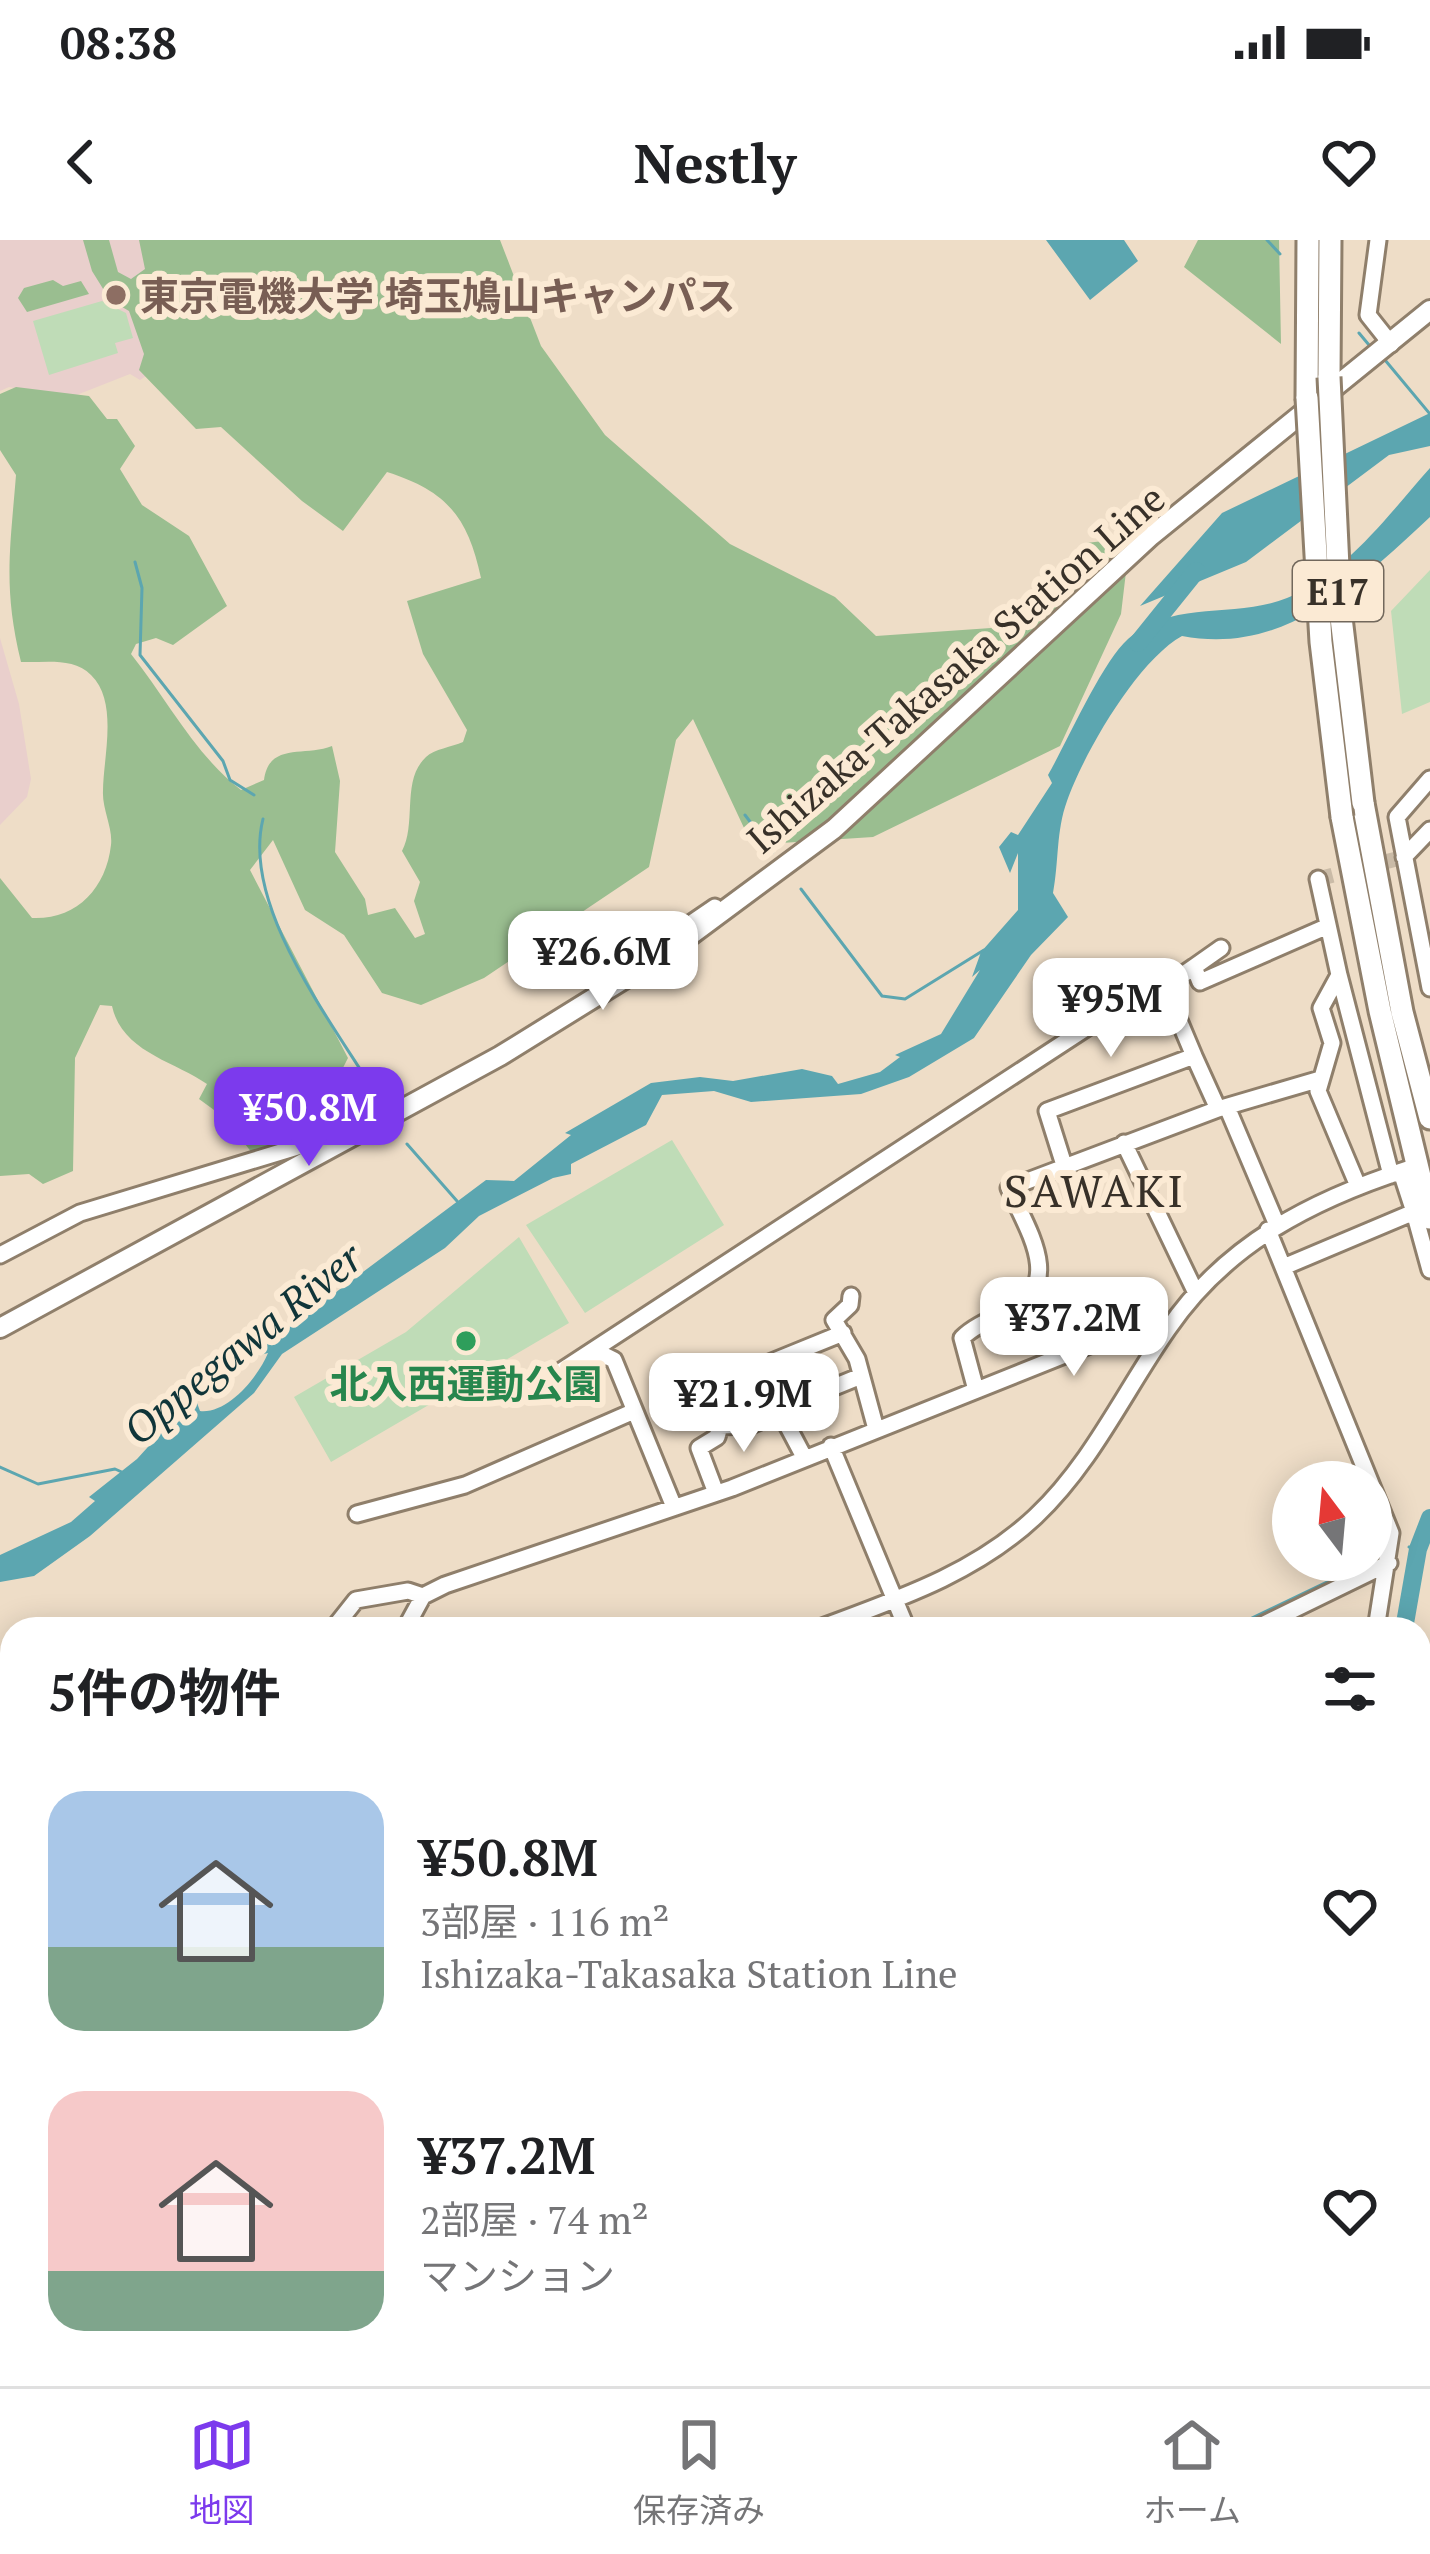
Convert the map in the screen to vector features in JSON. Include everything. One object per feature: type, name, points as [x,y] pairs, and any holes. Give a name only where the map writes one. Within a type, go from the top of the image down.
[{"type":"highway","name":"E17","points":[[1330,240],[1329,377],[1340,609],[1363,803],[1402,1012],[1430,1118]]},
{"type":"highway","points":[[1329,353],[1342,240]]},
{"type":"highway","name":"E17","points":[[1307,244],[1307,398],[1317,587],[1342,817],[1422,1215]]},
{"type":"main road","name":"Ishizaka-Takasaka Station Line","points":[[0,1328],[376,1125],[668,952],[834,829],[1151,536],[1430,310]]},
{"type":"street","points":[[1378,240],[1368,315],[1383,351]]},
{"type":"street","points":[[1430,778],[1397,817],[1430,988]]},
{"type":"street","points":[[1404,857],[1430,830]]},
{"type":"street","points":[[1318,879],[1340,975],[1400,1172],[1422,1215],[1430,1270]]},
{"type":"street","points":[[1194,967],[1200,982],[1328,926]]},
{"type":"street","points":[[558,1373],[1123,1004],[1165,987],[1220,948]]},
{"type":"street","points":[[1340,975],[1321,1008],[1332,1051],[1317,1080],[1328,1123],[1358,1186]]},
{"type":"street","points":[[1165,987],[1222,1108],[1363,1461]]},
{"type":"street","points":[[1064,1165],[1047,1111],[1194,1056]]},
{"type":"street","points":[[976,1390],[962,1338],[1032,1299],[1040,1281],[1031,1238],[1009,1189],[1222,1108],[1317,1080]]},
{"type":"street","points":[[0,1255],[80,1213],[354,1126],[376,1125]]},
{"type":"street","points":[[1124,1143],[1196,1292]]},
{"type":"street","points":[[849,1617],[969,1566],[1037,1515],[1088,1456],[1196,1292],[1272,1228],[1358,1186],[1400,1172]]},
{"type":"street","points":[[1286,1266],[1422,1215]]},
{"type":"street","points":[[851,1296],[850,1305],[834,1320],[861,1376],[876,1429]]},
{"type":"street","points":[[412,1617],[423,1597],[456,1580],[716,1493],[1142,1324],[1168,1328]]},
{"type":"street","points":[[803,1457],[757,1368],[843,1333]]},
{"type":"street","points":[[499,1394],[511,1395],[558,1373],[610,1357],[674,1508]]},
{"type":"street","points":[[716,1493],[699,1448],[717,1437],[720,1426],[751,1425],[861,1376]]},
{"type":"street","points":[[357,1514],[466,1484],[632,1412]]},
{"type":"street","points":[[831,1446],[902,1617]]},
{"type":"street","points":[[1279,1617],[1352,1581]]},
{"type":"street","points":[[1378,1617],[1385,1581]]},
{"type":"street","points":[[343,1617],[356,1600],[408,1591],[423,1597]]},
{"type":"shaded area","name":"東京電機大学 埼玉鳩山キャンパス","points":[[0,240],[354,240],[140,380],[130,374],[69,398],[9,387],[0,391]]},
{"type":"shaded area","points":[[0,638],[19,704],[31,779],[27,797],[0,825]]},
{"type":"green space","points":[[83,240],[109,240],[118,272],[131,279],[145,269],[139,240],[500,240],[541,346],[605,435],[730,544],[835,597],[876,636],[991,628],[1086,543],[1130,538],[1121,614],[1060,746],[873,837],[752,845],[693,719],[676,740],[649,867],[484,978],[421,1005],[382,993],[344,935],[305,910],[273,840],[250,870],[348,1058],[325,1103],[303,1107],[309,1132],[252,1153],[225,1118],[199,1099],[207,1084],[138,1045],[118,1022],[112,1006],[100,1005],[75,1058],[73,1171],[43,1184],[29,1174],[0,1176],[0,878],[32,918],[62,914],[95,888],[108,861],[111,839],[103,798],[108,731],[100,686],[76,666],[21,662],[10,590],[16,475],[0,450],[0,394],[16,387],[89,396],[107,419],[117,419],[135,446],[120,469],[142,505],[189,536],[227,606],[173,645],[156,638],[136,644],[131,654],[195,743],[241,790],[264,780],[267,768],[280,755],[332,746],[340,781],[335,852],[365,899],[368,915],[395,908],[415,938],[425,934],[414,901],[420,882],[402,851],[414,777],[426,757],[463,742],[467,730],[423,654],[407,601],[481,578],[461,523],[452,509],[425,488],[387,472],[343,531],[302,501],[221,427],[196,429],[139,370],[144,354],[129,311],[110,300],[92,271]]},
{"type":"green space","points":[[1198,240],[1279,240],[1281,344],[1184,267]]},
{"type":"green space","points":[[53,280],[63,286],[81,281],[89,294],[27,312],[18,298],[24,288]]},
{"type":"green space","points":[[102,301],[126,313],[133,338],[115,343],[118,353],[49,375],[33,321]]},
{"type":"green space","points":[[1430,570],[1430,702],[1402,714],[1391,611]]},
{"type":"green space","name":"北入西運動公園","points":[[672,1140],[724,1225],[585,1313],[526,1225]]},
{"type":"green space","name":"北入西運動公園","points":[[519,1237],[569,1323],[331,1462],[294,1397],[406,1332]]},
{"type":"water","points":[[1046,240],[1124,240],[1138,261],[1090,300]]},
{"type":"water","points":[[1430,413],[1430,446],[1389,455],[1246,562],[1140,606],[1222,513]]},
{"type":"water","points":[[1430,468],[1430,517],[1348,588],[1287,624],[1254,635],[1182,636],[1130,687],[1086,758],[1063,812],[1053,893],[1068,917],[1031,955],[974,1038],[909,1077],[861,1094],[751,1102],[714,1091],[662,1095],[646,1125],[571,1164],[571,1174],[553,1178],[479,1216],[445,1248],[282,1354],[254,1393],[90,1536],[34,1576],[0,1582],[0,1555],[71,1522],[95,1501],[89,1497],[137,1459],[228,1359],[276,1337],[486,1180],[514,1181],[571,1135],[565,1133],[651,1083],[700,1077],[733,1081],[802,1069],[832,1076],[838,1084],[880,1072],[900,1057],[895,1055],[941,1034],[980,970],[972,977],[981,952],[1018,910],[1018,853],[1010,873],[999,847],[1011,832],[1018,835],[1052,783],[1048,775],[1118,650],[1145,627],[1164,619],[1267,604],[1308,588],[1347,559]],"holes":[[[268,1353],[249,1383],[221,1407],[200,1411],[197,1403],[183,1421],[175,1422],[236,1361]]]},
{"type":"waterway","points":[[1267,240],[1280,254]]},
{"type":"waterway","points":[[1359,333],[1369,345]]},
{"type":"waterway","points":[[1385,360],[1430,414]]},
{"type":"waterway","points":[[135,562],[142,588],[140,655],[223,761],[230,780],[254,795]]},
{"type":"waterway","name":"Oppegawa River","points":[[1138,643],[1196,571]]},
{"type":"waterway","points":[[745,815],[773,852]]},
{"type":"waterway","points":[[263,819],[260,853],[265,889],[278,926],[295,963],[377,1096]]},
{"type":"waterway","points":[[801,889],[882,996],[905,999],[984,950]]},
{"type":"waterway","points":[[407,1144],[457,1201]]},
{"type":"waterway","points":[[0,1467],[38,1484],[115,1469],[124,1473]]},
{"type":"waterway","points":[[1406,1617],[1418,1549],[1430,1518]]},
{"type":"waterway","points":[[1409,1547],[1418,1549]]},
{"type":"waterway","points":[[1254,1617],[1329,1581]]},
{"type":"tunnel","points":[[1318,879],[1404,857]]},
{"type":"place","name":"東京電機大学 埼玉鳩山キャンパス","points":[[116,295]]},
{"type":"place","name":"北入西運動公園","points":[[466,1341]]},
{"type":"district","name":"SAWAKI","points":[[1095,1190]]}]
